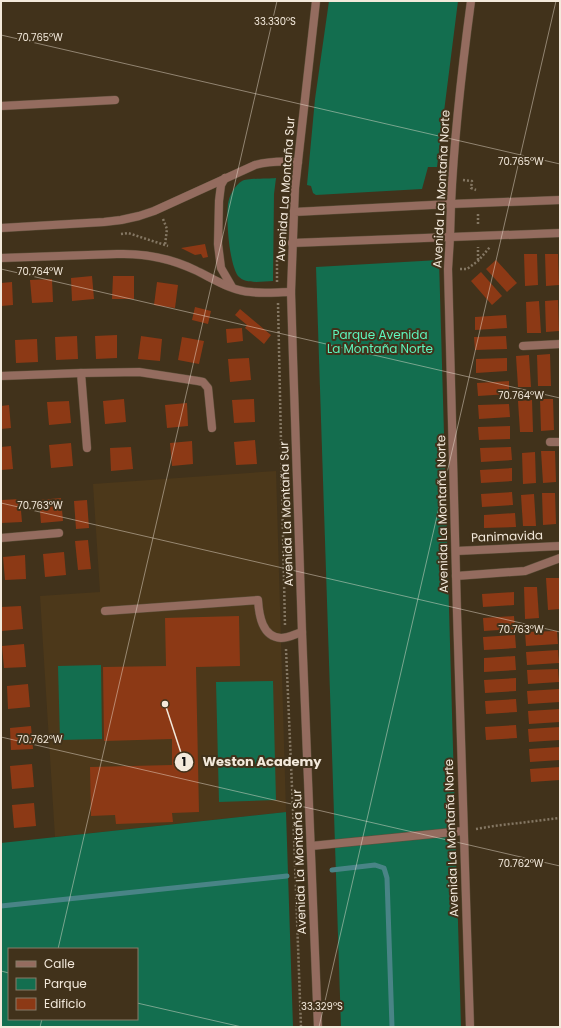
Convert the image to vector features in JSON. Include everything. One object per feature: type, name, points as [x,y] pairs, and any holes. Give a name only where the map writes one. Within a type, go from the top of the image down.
[{"type":"street","name":"Avenida La Montaña Sur","points":[[316,1],[295,188],[291,292],[302,632],[318,1027]]},
{"type":"street","name":"Avenida La Montaña Norte","points":[[470,1027],[463,831],[448,269],[457,118],[471,1]]},
{"type":"street","points":[[1,106],[115,100]]},
{"type":"street","points":[[1,228],[104,222],[127,219],[154,211],[256,165],[266,162],[298,162]]},
{"type":"street","points":[[225,178],[221,184],[220,190],[218,244],[221,268],[232,287]]},
{"type":"street","points":[[294,212],[560,200]]},
{"type":"street","points":[[292,243],[560,233]]},
{"type":"street","points":[[1,258],[117,254],[147,255],[178,263],[232,287],[251,292],[291,292]]},
{"type":"street","points":[[523,346],[560,344]]},
{"type":"street","points":[[1,376],[81,372],[139,372],[203,382],[208,388],[212,428]]},
{"type":"street","points":[[81,372],[87,448]]},
{"type":"street","points":[[550,442],[560,442]]},
{"type":"street","points":[[1,538],[59,533]]},
{"type":"street","name":"Panimavida","points":[[456,550],[560,546]]},
{"type":"street","points":[[456,576],[525,571],[560,558]]},
{"type":"street","points":[[105,611],[258,600],[261,622],[272,635],[276,637],[286,637],[302,632]]},
{"type":"street","points":[[311,846],[463,831]]},
{"type":"path","points":[[472,181],[471,188],[479,192]]},
{"type":"path","points":[[162,215],[167,229],[165,245]]},
{"type":"path","points":[[467,269],[478,261]]},
{"type":"path","points":[[463,831],[560,818]]},
{"type":"shaded area","points":[[276,471],[286,812],[55,837],[40,596],[100,592],[93,484]]},
{"type":"green space","points":[[329,1],[458,1],[437,167],[428,167],[422,189],[316,195],[313,193],[311,186],[307,185],[315,99]]},
{"type":"green space","points":[[276,178],[274,194],[273,281],[245,281],[238,276],[235,270],[230,251],[227,211],[231,194],[242,181],[248,179]]},
{"type":"green space","name":"Parque Avenida La Montaña Norte","points":[[439,260],[461,1027],[341,1027],[316,267]]},
{"type":"green space","points":[[101,665],[102,739],[60,740],[58,666]]},
{"type":"green space","points":[[273,681],[276,800],[219,802],[216,682]]},
{"type":"green space","points":[[286,812],[293,1027],[1,1027],[1,843]]},
{"type":"building","points":[[205,244],[208,257],[203,258],[201,254],[195,255],[181,248]]},
{"type":"building","points":[[524,254],[537,254],[538,285],[525,286]]},
{"type":"building","points":[[545,254],[558,254],[559,285],[546,286]]},
{"type":"building","points":[[496,260],[517,283],[507,292],[486,269]]},
{"type":"building","points":[[481,272],[502,296],[492,305],[471,281]]},
{"type":"building","points":[[92,276],[94,299],[72,301],[71,278]]},
{"type":"building","points":[[113,276],[134,276],[134,299],[112,299]]},
{"type":"building","points":[[52,279],[53,302],[32,303],[30,280]]},
{"type":"building","points":[[12,282],[13,305],[1,306],[1,283]]},
{"type":"building","points":[[157,282],[178,285],[175,308],[154,305]]},
{"type":"building","points":[[558,300],[559,331],[546,332],[545,301]]},
{"type":"building","points":[[539,301],[541,333],[527,333],[526,302]]},
{"type":"building","points":[[195,307],[211,311],[208,324],[192,320]]},
{"type":"building","points":[[240,309],[271,335],[264,344],[245,328],[247,325],[235,315]]},
{"type":"building","points":[[506,315],[507,328],[475,330],[475,317]]},
{"type":"building","points":[[242,328],[243,341],[227,343],[226,329]]},
{"type":"building","points":[[117,335],[117,358],[96,359],[95,336]]},
{"type":"building","points":[[77,336],[78,359],[56,360],[55,337]]},
{"type":"building","points":[[141,336],[162,339],[160,361],[138,359]]},
{"type":"building","points":[[506,336],[507,349],[475,350],[474,337]]},
{"type":"building","points":[[182,337],[204,341],[199,364],[178,360]]},
{"type":"building","points":[[37,339],[38,362],[16,363],[15,340]]},
{"type":"building","points":[[550,354],[551,386],[538,386],[537,355]]},
{"type":"building","points":[[529,355],[531,387],[518,387],[516,356]]},
{"type":"building","points":[[249,358],[251,380],[230,382],[228,359]]},
{"type":"building","points":[[507,358],[507,371],[476,373],[476,359]]},
{"type":"building","points":[[509,381],[509,394],[478,396],[477,383]]},
{"type":"building","points":[[124,399],[126,422],[105,424],[103,401]]},
{"type":"building","points":[[254,399],[255,422],[234,423],[232,400]]},
{"type":"building","points":[[540,399],[553,399],[554,430],[541,431]]},
{"type":"building","points":[[532,400],[533,432],[520,432],[518,401]]},
{"type":"building","points":[[69,401],[71,423],[49,425],[47,402]]},
{"type":"building","points":[[187,403],[188,426],[167,428],[165,405]]},
{"type":"building","points":[[509,404],[510,417],[479,419],[478,405]]},
{"type":"building","points":[[9,405],[11,428],[1,429],[1,406]]},
{"type":"building","points":[[510,426],[510,439],[479,440],[478,427]]},
{"type":"building","points":[[255,440],[257,464],[236,465],[234,442]]},
{"type":"building","points":[[192,441],[193,464],[172,466],[170,443]]},
{"type":"building","points":[[71,443],[73,466],[51,468],[49,445]]},
{"type":"building","points":[[11,446],[13,469],[1,470],[1,447]]},
{"type":"building","points":[[131,447],[133,469],[111,471],[110,448]]},
{"type":"building","points":[[511,447],[512,460],[481,462],[480,448]]},
{"type":"building","points":[[541,451],[555,451],[556,482],[543,483]]},
{"type":"building","points":[[535,452],[536,483],[523,484],[522,453]]},
{"type":"building","points":[[512,468],[512,481],[481,483],[480,470]]},
{"type":"building","points":[[512,492],[513,505],[482,507],[481,494]]},
{"type":"building","points":[[542,493],[555,493],[556,524],[543,525]]},
{"type":"building","points":[[534,494],[536,526],[523,526],[521,495]]},
{"type":"building","points":[[61,498],[63,521],[41,523],[39,500]]},
{"type":"building","points":[[20,499],[22,522],[1,523],[1,500]]},
{"type":"building","points":[[87,500],[89,528],[76,529],[74,501]]},
{"type":"building","points":[[515,513],[516,527],[484,528],[484,515]]},
{"type":"building","points":[[88,540],[91,569],[78,570],[75,541]]},
{"type":"building","points":[[64,552],[66,575],[45,577],[43,554]]},
{"type":"building","points":[[25,555],[26,579],[5,580],[3,557]]},
{"type":"building","points":[[546,578],[559,578],[560,609],[548,610]]},
{"type":"building","points":[[524,587],[537,587],[539,618],[525,619]]},
{"type":"building","points":[[514,592],[514,605],[483,607],[482,594]]},
{"type":"building","points":[[21,606],[23,629],[2,631],[1,607]]},
{"type":"building","points":[[239,616],[240,666],[196,667],[199,812],[172,813],[173,822],[116,824],[115,815],[91,816],[90,767],[172,765],[172,739],[104,741],[103,667],[166,666],[165,618]]},
{"type":"building","points":[[514,616],[515,629],[484,631],[483,618]]},
{"type":"building","points":[[557,631],[558,644],[526,646],[525,632]]},
{"type":"building","points":[[515,635],[516,648],[484,650],[483,637]]},
{"type":"building","points":[[24,644],[26,667],[4,668],[2,646]]},
{"type":"building","points":[[558,650],[559,663],[527,665],[526,652]]},
{"type":"building","points":[[515,656],[516,670],[484,672],[484,658]]},
{"type":"building","points":[[558,669],[559,682],[528,684],[527,670]]},
{"type":"building","points":[[516,678],[516,691],[485,693],[484,680]]},
{"type":"building","points":[[28,684],[30,707],[8,709],[7,686]]},
{"type":"building","points":[[559,689],[560,702],[528,704],[527,691]]},
{"type":"building","points":[[516,699],[517,712],[486,714],[485,701]]},
{"type":"building","points":[[560,709],[560,722],[529,724],[528,711]]},
{"type":"building","points":[[516,725],[517,738],[486,740],[485,727]]},
{"type":"building","points":[[31,726],[33,749],[11,750],[10,728]]},
{"type":"building","points":[[560,727],[560,740],[529,742],[528,729]]},
{"type":"building","points":[[560,747],[560,760],[530,762],[529,749]]},
{"type":"building","points":[[32,764],[34,787],[12,789],[10,766]]},
{"type":"building","points":[[560,767],[560,780],[531,782],[530,769]]},
{"type":"building","points":[[34,803],[36,826],[14,828],[12,805]]},
{"type":"waterway","points":[[332,870],[375,865],[384,868],[387,878],[392,1027]]},
{"type":"waterway","points":[[1,906],[287,876]]},
{"type":"place","name":"Weston Academy","points":[[165,704]]}]
